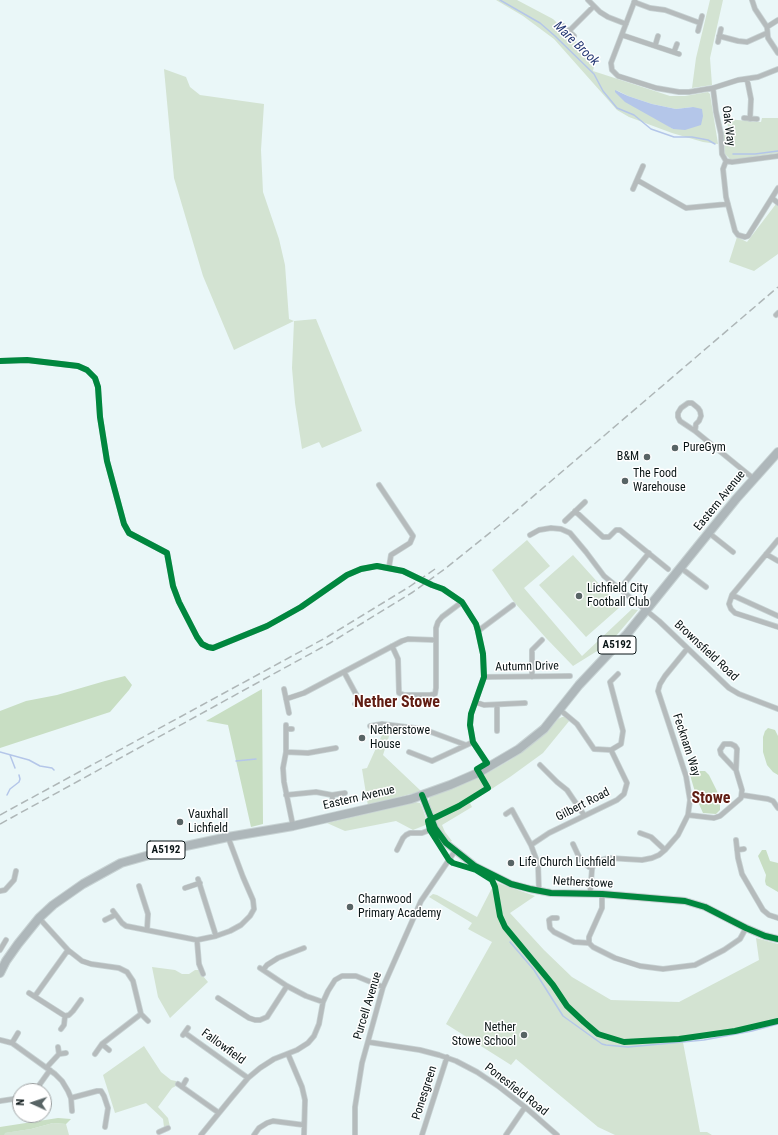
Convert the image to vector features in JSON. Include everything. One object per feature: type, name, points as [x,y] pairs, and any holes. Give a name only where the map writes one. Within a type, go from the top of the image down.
[{"type":"highway","name":"Eastern Avenue","points":[[0,973],[6,961],[18,944],[39,918],[83,884],[121,863],[167,850],[368,810],[422,795],[465,779],[489,768],[528,743],[544,729],[579,685],[627,634],[709,533],[778,452]]},
{"type":"street","points":[[588,0],[608,17],[626,24]]},
{"type":"street","points":[[752,0],[755,9],[767,27],[768,38],[778,53]]},
{"type":"street","points":[[700,23],[665,10],[650,8],[634,1],[611,67],[614,73],[618,76],[656,88],[668,91],[689,92],[713,88],[765,75],[778,69]]},
{"type":"street","points":[[570,31],[594,6]]},
{"type":"street","points":[[698,31],[702,16]]},
{"type":"street","points":[[767,27],[778,20]]},
{"type":"street","points":[[563,26],[574,36]]},
{"type":"street","points":[[718,42],[721,29]]},
{"type":"street","points":[[719,36],[747,42],[767,33]]},
{"type":"street","points":[[622,35],[677,53],[677,44]]},
{"type":"street","points":[[654,46],[658,36]]},
{"type":"street","points":[[748,79],[751,99],[750,119]]},
{"type":"street","name":"Oak Way","points":[[713,88],[721,134],[722,154],[726,161],[732,162],[778,156]]},
{"type":"street","points":[[744,118],[757,119]]},
{"type":"street","points":[[726,161],[723,169],[728,204],[735,231],[738,235],[745,237],[748,236],[778,188]]},
{"type":"street","points":[[633,189],[643,166]]},
{"type":"street","points":[[637,180],[686,208],[728,204]]},
{"type":"street","points":[[772,198],[778,203]]},
{"type":"street","points":[[0,360],[27,360],[78,366],[87,370],[95,378],[98,387],[100,416],[107,462],[124,524],[129,534],[167,553],[173,586],[179,602],[196,637],[202,644],[214,648],[267,626],[301,607],[347,575],[361,569],[377,566],[389,567],[403,571],[443,589],[462,602],[478,631],[483,654],[484,677],[471,714],[470,725],[473,742],[489,768]]},
{"type":"street","points":[[695,431],[696,424],[701,416],[700,411],[692,403],[688,403],[681,408],[678,413],[680,421],[695,431],[754,479]]},
{"type":"street","points":[[379,485],[413,536],[410,543],[391,555],[389,567]]},
{"type":"street","points":[[565,521],[585,502]]},
{"type":"street","points":[[575,511],[603,536],[609,537],[616,530],[620,530],[668,569]]},
{"type":"street","name":"Brownsfield Road","points":[[530,535],[539,530],[551,528],[561,529],[570,533],[604,576],[619,590],[659,621],[729,688],[739,694],[778,709]]},
{"type":"street","points":[[709,533],[733,552]]},
{"type":"street","points":[[778,540],[732,595],[729,604],[735,613],[778,627]]},
{"type":"street","points":[[619,590],[649,553]]},
{"type":"street","points":[[766,554],[778,560]]},
{"type":"street","points":[[681,568],[706,587]]},
{"type":"street","points":[[732,595],[778,616]]},
{"type":"street","points":[[392,646],[398,659],[399,693],[404,695],[435,694],[436,628],[442,617],[462,602]]},
{"type":"street","points":[[478,631],[513,605]]},
{"type":"street","points":[[286,698],[304,693],[402,641],[408,639],[435,640]]},
{"type":"street","points":[[532,676],[532,650],[542,640]]},
{"type":"street","name":"Fecknam Way","points":[[592,867],[601,860],[609,858],[642,860],[652,858],[665,850],[678,835],[688,815],[690,800],[686,776],[658,691],[660,684],[687,649]]},
{"type":"street","points":[[344,672],[357,696],[357,702],[355,704]]},
{"type":"street","points":[[560,710],[576,724],[594,749],[611,750],[621,744],[623,731],[610,682],[618,674]]},
{"type":"street","name":"Autumn Drive","points":[[484,677],[570,676]]},
{"type":"street","points":[[284,689],[289,713]]},
{"type":"street","points":[[475,702],[484,705],[525,703]]},
{"type":"street","points":[[497,705],[498,731]]},
{"type":"street","points":[[370,726],[382,724],[423,729],[466,745]]},
{"type":"street","points":[[292,729],[286,727],[286,752],[283,768],[286,795],[293,826]]},
{"type":"street","points":[[409,752],[432,761],[473,742]]},
{"type":"street","points":[[688,815],[714,818],[720,816],[737,802],[742,795],[736,770],[737,749],[731,744],[724,744],[720,750],[721,754],[736,770]]},
{"type":"street","points":[[286,752],[308,753],[336,748]]},
{"type":"street","name":"Gilbert Road","points":[[531,845],[549,833],[616,800],[624,794],[627,784],[611,750]]},
{"type":"street","points":[[540,765],[557,782],[568,790],[584,815]]},
{"type":"street","points":[[286,795],[316,792],[332,795],[345,793]]},
{"type":"street","points":[[332,795],[333,803]]},
{"type":"street","name":"Netherstowe","points":[[422,795],[435,828],[455,852],[474,866],[511,884],[539,891],[602,894],[685,901],[705,907],[765,936],[778,939]]},
{"type":"street","points":[[742,795],[768,799],[773,801],[778,808]]},
{"type":"street","points":[[506,814],[512,810],[531,845],[538,864],[539,891]]},
{"type":"street","points":[[398,850],[398,843],[410,833],[422,832],[435,828]]},
{"type":"street","points":[[640,833],[651,837],[665,850]]},
{"type":"street","points":[[105,920],[114,913],[126,926],[197,940],[216,936],[241,925],[250,916],[254,909],[253,900],[228,837]]},
{"type":"street","points":[[736,840],[736,850],[742,874],[763,910],[769,915],[778,918]]},
{"type":"street","points":[[573,845],[580,859],[585,864],[592,867],[590,894]]},
{"type":"street","points":[[736,850],[744,849]]},
{"type":"street","name":"Purcell Avenue","points":[[355,1135],[356,1100],[362,1063],[383,987],[422,901],[455,852]]},
{"type":"street","points":[[0,891],[4,890],[14,880],[16,871]]},
{"type":"street","points":[[186,888],[199,881],[216,936]]},
{"type":"street","points":[[141,889],[148,914],[147,930]]},
{"type":"street","points":[[602,894],[602,908],[589,937],[589,942],[593,947],[602,952],[627,963],[653,968],[671,968],[695,965],[724,950],[740,939],[746,928]]},
{"type":"street","points":[[39,918],[68,950],[85,962],[119,968],[127,972],[133,980],[141,1014],[148,1021]]},
{"type":"street","points":[[557,918],[552,918],[549,920],[550,928],[554,932],[574,942],[589,942]]},
{"type":"street","points":[[1,946],[6,940]]},
{"type":"street","points":[[197,940],[197,966],[203,974]]},
{"type":"street","points":[[304,948],[278,958],[262,969],[287,986],[306,996],[323,1002]]},
{"type":"street","points":[[35,996],[68,950]]},
{"type":"street","points":[[201,1135],[248,1078],[274,1060],[308,1044],[314,1036],[319,1024],[323,1002],[335,980],[342,976],[356,976],[383,987]]},
{"type":"street","points":[[220,1000],[249,1018],[260,1020],[267,1017],[287,986]]},
{"type":"street","points":[[29,993],[65,1016]]},
{"type":"street","points":[[65,1016],[69,1015],[81,1004]]},
{"type":"street","points":[[95,1054],[102,1044],[141,1014]]},
{"type":"street","points":[[61,1029],[64,1025],[65,1016]]},
{"type":"street","name":"Fallowfield","points":[[188,1028],[184,1034],[248,1078]]},
{"type":"street","points":[[12,1043],[18,1033]]},
{"type":"street","points":[[0,1040],[12,1043],[55,1074],[62,1081],[71,1098],[72,1110]]},
{"type":"street","name":"Ponesfield Road","points":[[368,1042],[420,1050],[447,1057],[477,1072],[525,1107],[557,1135]]},
{"type":"street","points":[[102,1044],[109,1050]]},
{"type":"street","points":[[40,1083],[59,1054],[58,1047]]},
{"type":"street","points":[[59,1054],[66,1053]]},
{"type":"street","points":[[288,1054],[302,1087],[305,1100],[304,1135]]},
{"type":"street","name":"Ponesgreen","points":[[422,1135],[447,1057]]},
{"type":"street","points":[[186,1080],[180,1085],[219,1113]]},
{"type":"street","points":[[71,1098],[101,1091],[108,1108],[106,1125],[112,1124]]},
{"type":"street","points":[[0,1101],[12,1099]]},
{"type":"street","points":[[506,1135],[525,1107]]},
{"type":"street","points":[[254,1135],[259,1128],[273,1121],[304,1125]]},
{"type":"street","points":[[159,1132],[166,1129],[167,1135]]},
{"type":"green space","points":[[496,0],[517,0],[553,19],[595,62],[593,71],[670,96],[685,96],[708,92],[710,94],[718,144],[703,142],[672,133],[629,117],[617,110],[554,39],[523,16]],"holes":[[[616,90],[628,96],[652,104],[676,109],[693,107],[673,129]]]},
{"type":"green space","points":[[710,0],[723,0],[710,58],[712,85],[692,88],[696,58]]},
{"type":"green space","points":[[164,69],[186,77],[190,87],[200,95],[264,104],[261,150],[263,192],[279,239],[285,265],[289,319],[294,321],[234,350],[203,276],[174,178]]},
{"type":"green space","points":[[762,118],[778,118],[778,153],[731,160],[725,154],[723,132],[729,130],[726,119],[761,122]]},
{"type":"green space","points":[[776,204],[778,206],[778,254],[754,271],[729,262],[737,237],[747,242]]},
{"type":"green space","points":[[316,319],[362,431],[322,448],[319,442],[302,449],[295,403],[292,368],[294,321]]},
{"type":"green space","points":[[527,540],[550,566],[524,588],[582,656],[632,609],[638,610],[610,643],[573,666],[514,602],[492,570]]},
{"type":"green space","name":"Lichfield City Football Club","points":[[573,555],[620,607],[586,637],[539,585]]},
{"type":"green space","points":[[125,676],[132,685],[110,712],[0,748],[0,711],[26,701],[57,695]]},
{"type":"green space","points":[[262,689],[263,824],[251,827],[228,725],[206,721]]},
{"type":"green space","points":[[566,717],[570,720],[543,753],[470,803],[472,807],[442,825],[452,841],[450,842],[434,822],[427,805],[430,797],[484,775],[510,760],[544,735],[558,719]]},
{"type":"green space","points":[[386,726],[392,727],[383,755],[421,791],[368,806],[362,769],[367,768]]},
{"type":"green space","points":[[768,728],[775,730],[778,736],[778,775],[767,765],[763,752],[763,737]]},
{"type":"green space","points":[[699,771],[705,771],[709,775],[717,791],[720,800],[720,810],[716,814],[703,813],[698,802],[690,775]]},
{"type":"green space","points":[[415,802],[420,803],[428,824],[413,830],[396,821],[345,831],[327,823]]},
{"type":"green space","points":[[762,850],[766,850],[770,861],[778,863],[778,892],[766,885],[766,875],[758,856]]},
{"type":"green space","points":[[495,882],[535,896],[510,913],[544,950],[572,977],[611,1000],[679,1002],[759,960],[756,938],[778,944],[778,1021],[735,1031],[682,1037],[700,1132],[707,1132],[712,1135],[615,1135],[598,1127],[516,1059],[511,1065],[446,1024],[492,942],[468,929],[472,923],[429,897],[433,894],[437,895],[477,917]]},
{"type":"green space","points":[[152,967],[175,970],[182,974],[189,974],[195,970],[200,970],[208,982],[170,1018],[158,997]]},
{"type":"green space","points":[[144,1046],[161,1072],[171,1080],[176,1081],[176,1086],[172,1088],[158,1107],[168,1118],[170,1127],[164,1127],[163,1119],[146,1103],[115,1113],[103,1075]]},
{"type":"green space","points":[[52,1119],[71,1119],[66,1124],[53,1123],[0,1135],[0,1127],[26,1123],[52,1123]]},
{"type":"green space","points":[[53,1123],[66,1124],[69,1135],[4,1135],[4,1133],[31,1129]]},
{"type":"water","points":[[615,90],[652,104],[676,109],[693,107],[702,109],[703,116],[701,125],[685,130],[673,129],[625,102],[615,92]]},
{"type":"waterway","name":"Mare Brook","points":[[500,0],[540,23],[555,36],[594,74],[603,91],[617,108],[634,115],[651,129],[674,137],[692,137],[708,140],[715,144]]},
{"type":"waterway","name":"Mare Brook","points":[[733,154],[755,154],[778,151]]},
{"type":"waterway","points":[[0,752],[29,760],[40,766],[52,768],[54,770]]},
{"type":"waterway","points":[[10,755],[15,768]]},
{"type":"waterway","points":[[236,761],[256,759]]},
{"type":"waterway","points":[[7,795],[10,789],[19,782],[19,775]]},
{"type":"waterway","points":[[510,942],[534,970],[563,1016],[602,1044],[628,1047],[704,1040],[752,1031],[778,1024]]},
{"type":"railway","points":[[0,824],[330,643],[413,592],[446,568],[502,523],[778,287]]},
{"type":"railway","points":[[0,815],[327,637],[409,587],[435,569]]},
{"type":"cycle path","points":[[0,361],[27,360],[78,366],[87,370],[95,378],[98,387],[100,417],[107,461],[124,524],[129,533],[167,553],[173,586],[179,602],[202,644],[213,648],[267,626],[301,607],[347,575],[361,569],[377,566],[403,571],[443,589],[462,602],[476,624],[483,654],[484,677],[471,714],[470,725],[473,742],[487,763],[477,769],[488,788],[459,806],[428,821],[430,830],[449,860],[453,863],[476,870],[492,880],[495,887],[500,916],[505,927],[553,985],[567,1006],[598,1034],[624,1042],[679,1039],[735,1031],[778,1021]]},
{"type":"cycle path","points":[[422,795],[435,828],[446,843],[475,866],[511,884],[551,893],[602,894],[685,901],[705,907],[765,936],[778,939]]},
{"type":"place","name":"PureGym","points":[[675,448]]},
{"type":"place","name":"B&M","points":[[647,457]]},
{"type":"place","name":"The Food Warehouse","points":[[625,481]]},
{"type":"place","name":"Lichfield City Football Club","points":[[579,596]]},
{"type":"place","name":"Netherstowe House","points":[[362,738]]},
{"type":"place","name":"Vauxhall Lichfield","points":[[180,822]]},
{"type":"place","name":"Life Church Lichfield","points":[[511,863]]},
{"type":"place","name":"Charnwood Primary Academy","points":[[350,907]]},
{"type":"place","name":"Nether Stowe School","points":[[524,1035]]},
{"type":"district","name":"Nether Stowe","points":[[397,703]]},
{"type":"district","name":"Stowe","points":[[711,799]]}]
